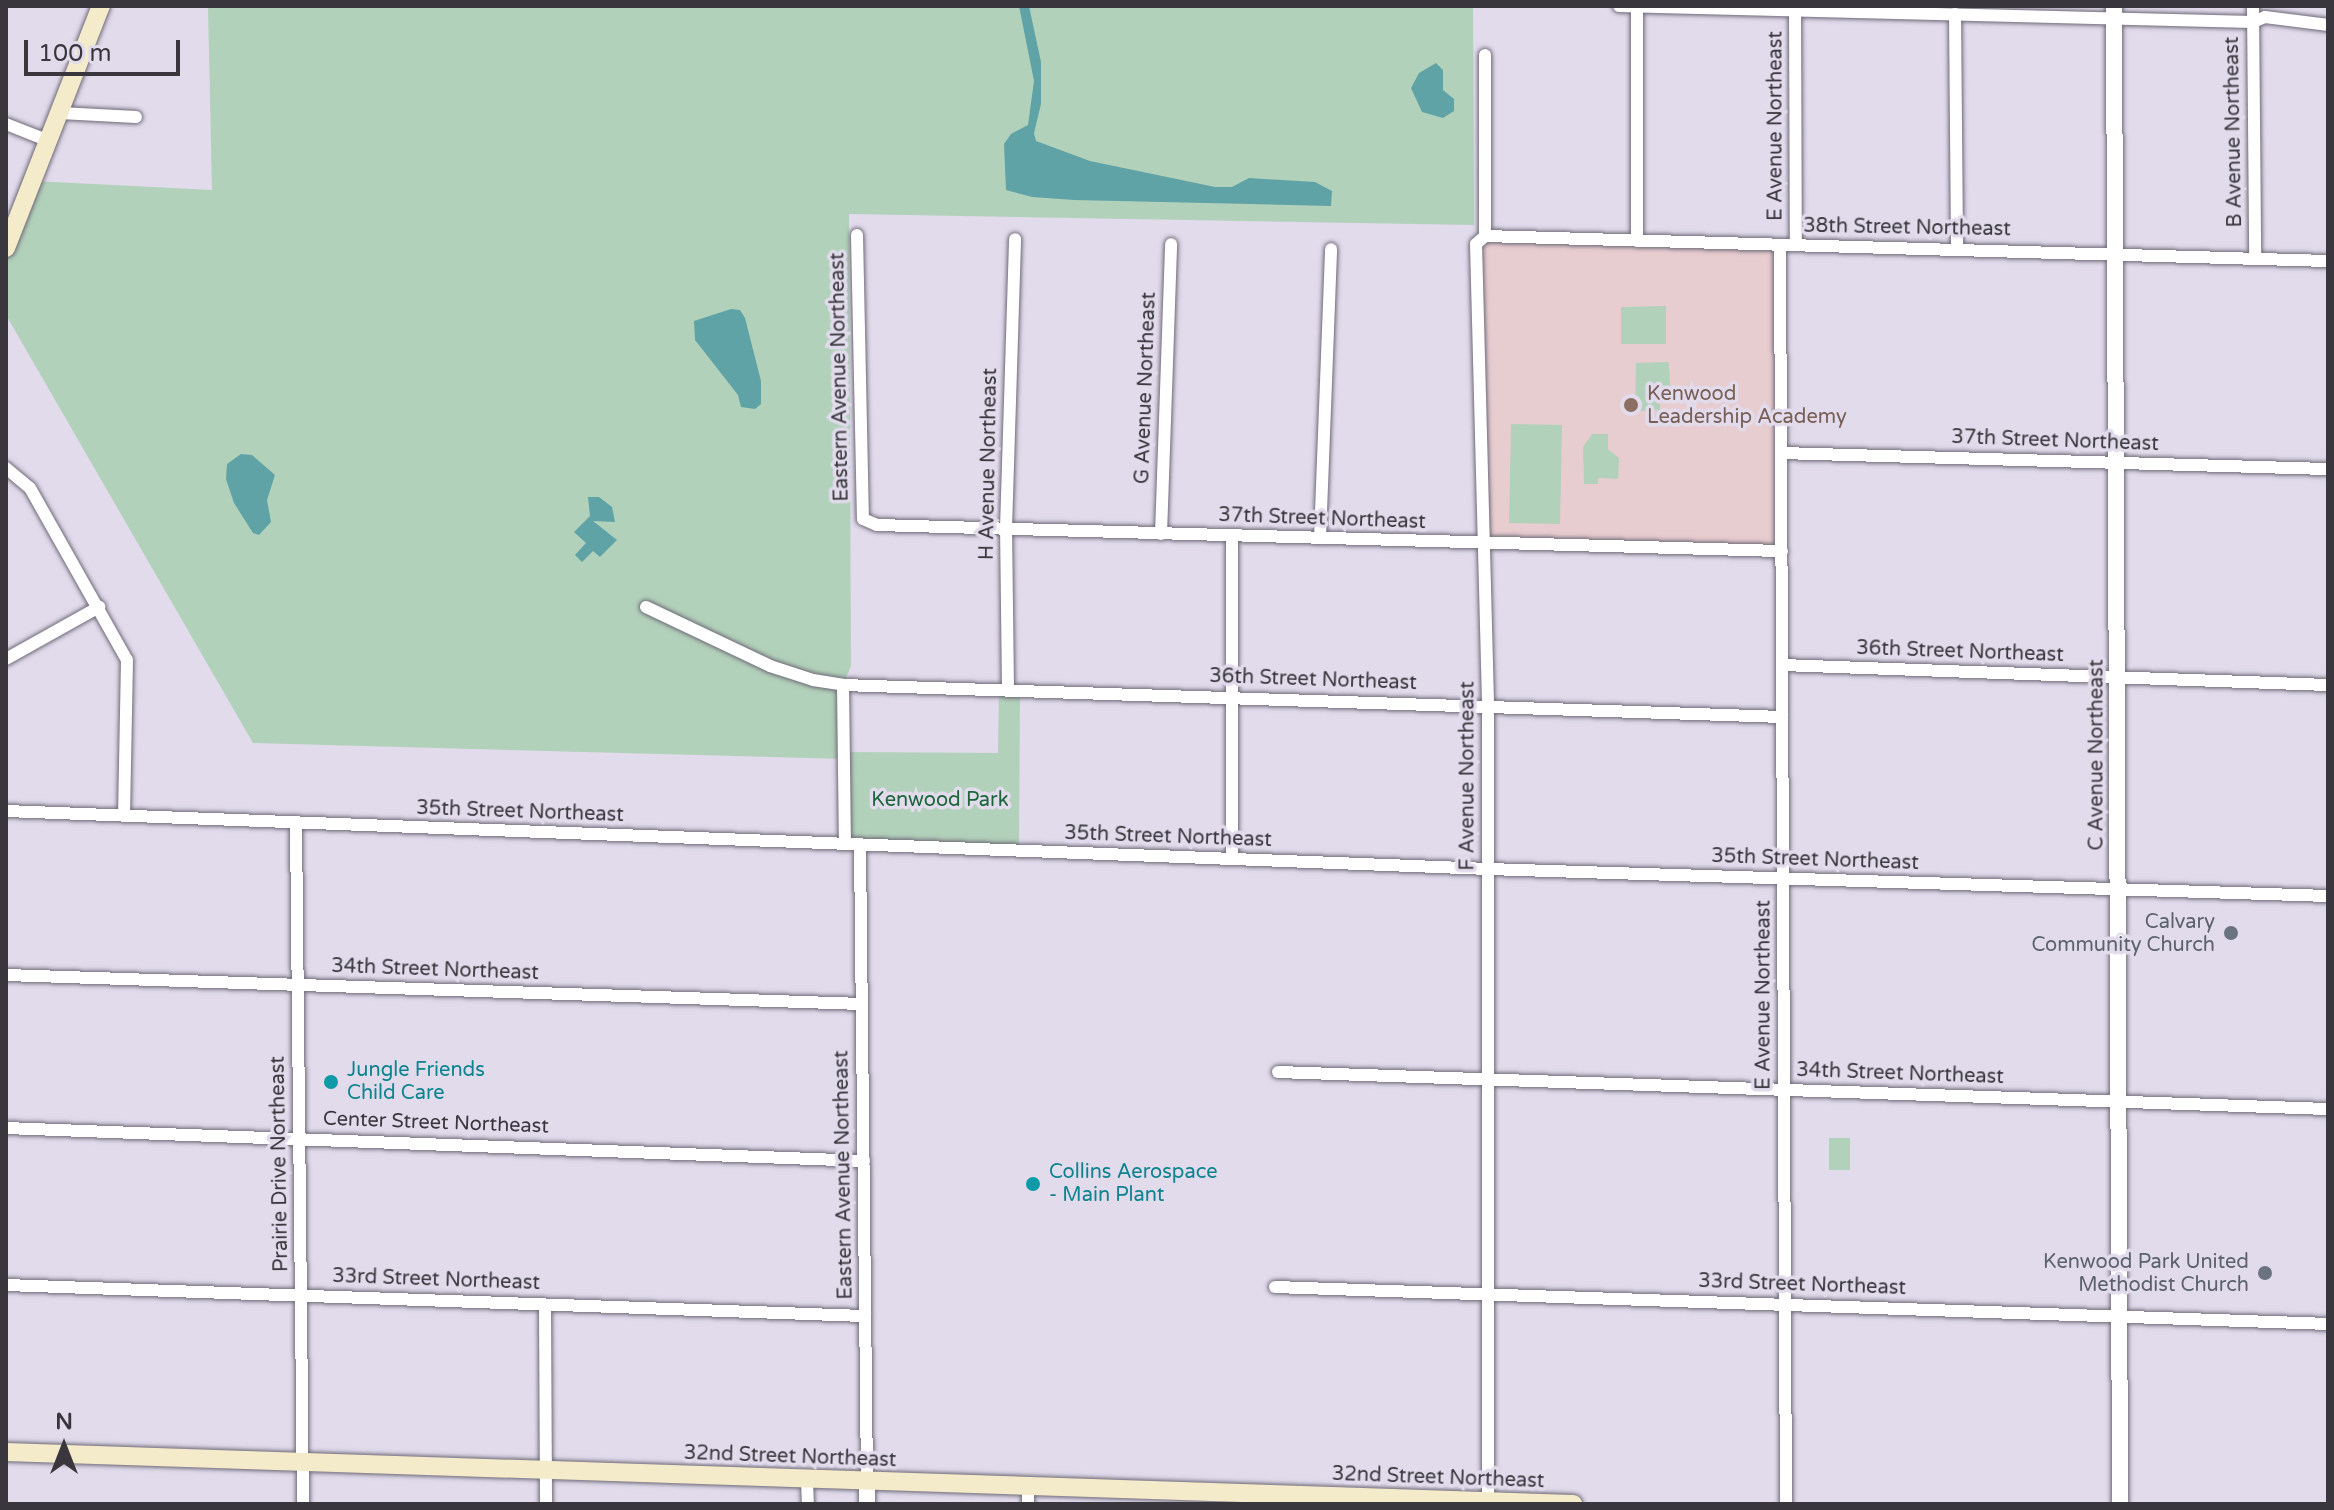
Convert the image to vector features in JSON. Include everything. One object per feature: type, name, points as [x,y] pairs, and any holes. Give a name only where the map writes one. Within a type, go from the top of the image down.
[{"type":"main road","points":[[6,248],[101,6]]},
{"type":"main road","name":"32nd Street Northeast","points":[[6,1452],[867,1481],[1028,1495],[1573,1504]]},
{"type":"street","points":[[1619,6],[1955,14],[2114,12],[2253,22],[2265,17],[2328,25]]},
{"type":"street","points":[[1637,6],[1637,241]]},
{"type":"street","name":"B Avenue Northeast","points":[[2253,6],[2255,259]]},
{"type":"street","name":"E Avenue Northeast","points":[[1796,8],[1796,245]]},
{"type":"street","name":"C Avenue Northeast","points":[[2114,12],[2120,1504]]},
{"type":"street","points":[[1955,14],[1957,249]]},
{"type":"street","name":"F Avenue Northeast","points":[[1485,55],[1485,236],[1476,244],[1487,545],[1488,1503]]},
{"type":"street","points":[[60,113],[136,117]]},
{"type":"street","points":[[6,124],[49,141]]},
{"type":"street","name":"Eastern Avenue Northeast","points":[[857,235],[863,519]]},
{"type":"street","name":"38th Street Northeast","points":[[1485,236],[2328,261]]},
{"type":"street","name":"H Avenue Northeast","points":[[1008,689],[1006,528],[1015,239]]},
{"type":"street","name":"G Avenue Northeast","points":[[1161,534],[1171,244]]},
{"type":"street","name":"E Avenue Northeast","points":[[1780,246],[1786,1504]]},
{"type":"street","points":[[1320,538],[1331,249]]},
{"type":"street","name":"37th Street Northeast","points":[[1781,453],[2328,469]]},
{"type":"street","points":[[6,468],[30,488],[127,660],[124,815]]},
{"type":"street","name":"37th Street Northeast","points":[[863,519],[877,525],[1487,545],[1782,551]]},
{"type":"street","points":[[1232,536],[1232,859]]},
{"type":"street","points":[[6,659],[99,607]]},
{"type":"street","name":"36th Street Northeast","points":[[646,607],[770,666],[813,680],[843,685],[1782,717]]},
{"type":"street","name":"36th Street Northeast","points":[[1782,665],[2328,685]]},
{"type":"street","points":[[843,685],[845,844]]},
{"type":"street","name":"35th Street Northeast","points":[[6,811],[1488,869],[2328,896]]},
{"type":"street","name":"Prairie Drive Northeast","points":[[296,823],[303,1504]]},
{"type":"street","name":"Eastern Avenue Northeast","points":[[860,845],[867,1504]]},
{"type":"street","name":"34th Street Northeast","points":[[6,975],[862,1004]]},
{"type":"street","name":"34th Street Northeast","points":[[1278,1072],[2328,1109]]},
{"type":"street","name":"Center Street Northeast","points":[[6,1128],[864,1161]]},
{"type":"street","name":"33rd Street Northeast","points":[[6,1285],[865,1316]]},
{"type":"street","name":"33rd Street Northeast","points":[[1275,1287],[2328,1324]]},
{"type":"street","points":[[545,1305],[546,1504]]},
{"type":"street","points":[[807,1479],[808,1504]]},
{"type":"shaded area","points":[[1019,6],[1029,6],[1041,62],[1041,104],[1034,133],[1036,141],[1090,161],[1215,187],[1232,187],[1249,178],[1315,182],[1332,191],[1331,206],[1074,200],[1032,197],[1006,190],[1004,144],[1011,134],[1028,125],[1034,81]]},
{"type":"shaded area","points":[[1436,63],[1443,70],[1443,90],[1454,99],[1454,111],[1443,118],[1422,112],[1411,88],[1419,73]]},
{"type":"shaded area","name":"Kenwood Leadership Academy","points":[[1485,236],[1780,246],[1778,545],[1487,545],[1476,244]]},
{"type":"shaded area","points":[[731,309],[740,310],[745,318],[761,381],[761,404],[755,409],[741,407],[738,395],[695,340],[694,321]]},
{"type":"shaded area","points":[[241,454],[252,455],[275,475],[267,500],[271,522],[259,535],[253,533],[234,503],[226,479],[227,464]]},
{"type":"shaded area","points":[[588,497],[599,497],[612,507],[615,522],[593,521],[617,540],[600,557],[593,551],[582,562],[575,555],[586,543],[574,532],[590,516]]},
{"type":"green space","name":"Kenwood Park","points":[[208,6],[1473,6],[1474,225],[849,214],[851,666],[843,685],[844,752],[998,753],[999,689],[1020,690],[1019,851],[845,844],[843,759],[253,743],[6,315],[6,260],[33,181],[212,190]]},
{"type":"green space","points":[[1666,306],[1666,344],[1621,344],[1621,307]]},
{"type":"green space","points":[[1669,362],[1670,385],[1660,398],[1660,410],[1635,411],[1636,363]]},
{"type":"green space","points":[[1511,424],[1562,425],[1560,524],[1509,523]]},
{"type":"green space","points":[[1592,434],[1608,434],[1608,449],[1619,458],[1618,479],[1598,478],[1598,484],[1584,484],[1583,447]]},
{"type":"green space","points":[[1829,1138],[1850,1138],[1850,1170],[1829,1170]]},
{"type":"place","name":"Kenwood Leadership Academy","points":[[1631,405]]},
{"type":"place","name":"Calvary Community Church","points":[[2231,933]]},
{"type":"place","name":"Jungle Friends Child Care","points":[[331,1082]]},
{"type":"place","name":"Collins Aerospace - Main Plant","points":[[1033,1184]]},
{"type":"place","name":"Kenwood Park United Methodist Church","points":[[2265,1273]]}]
